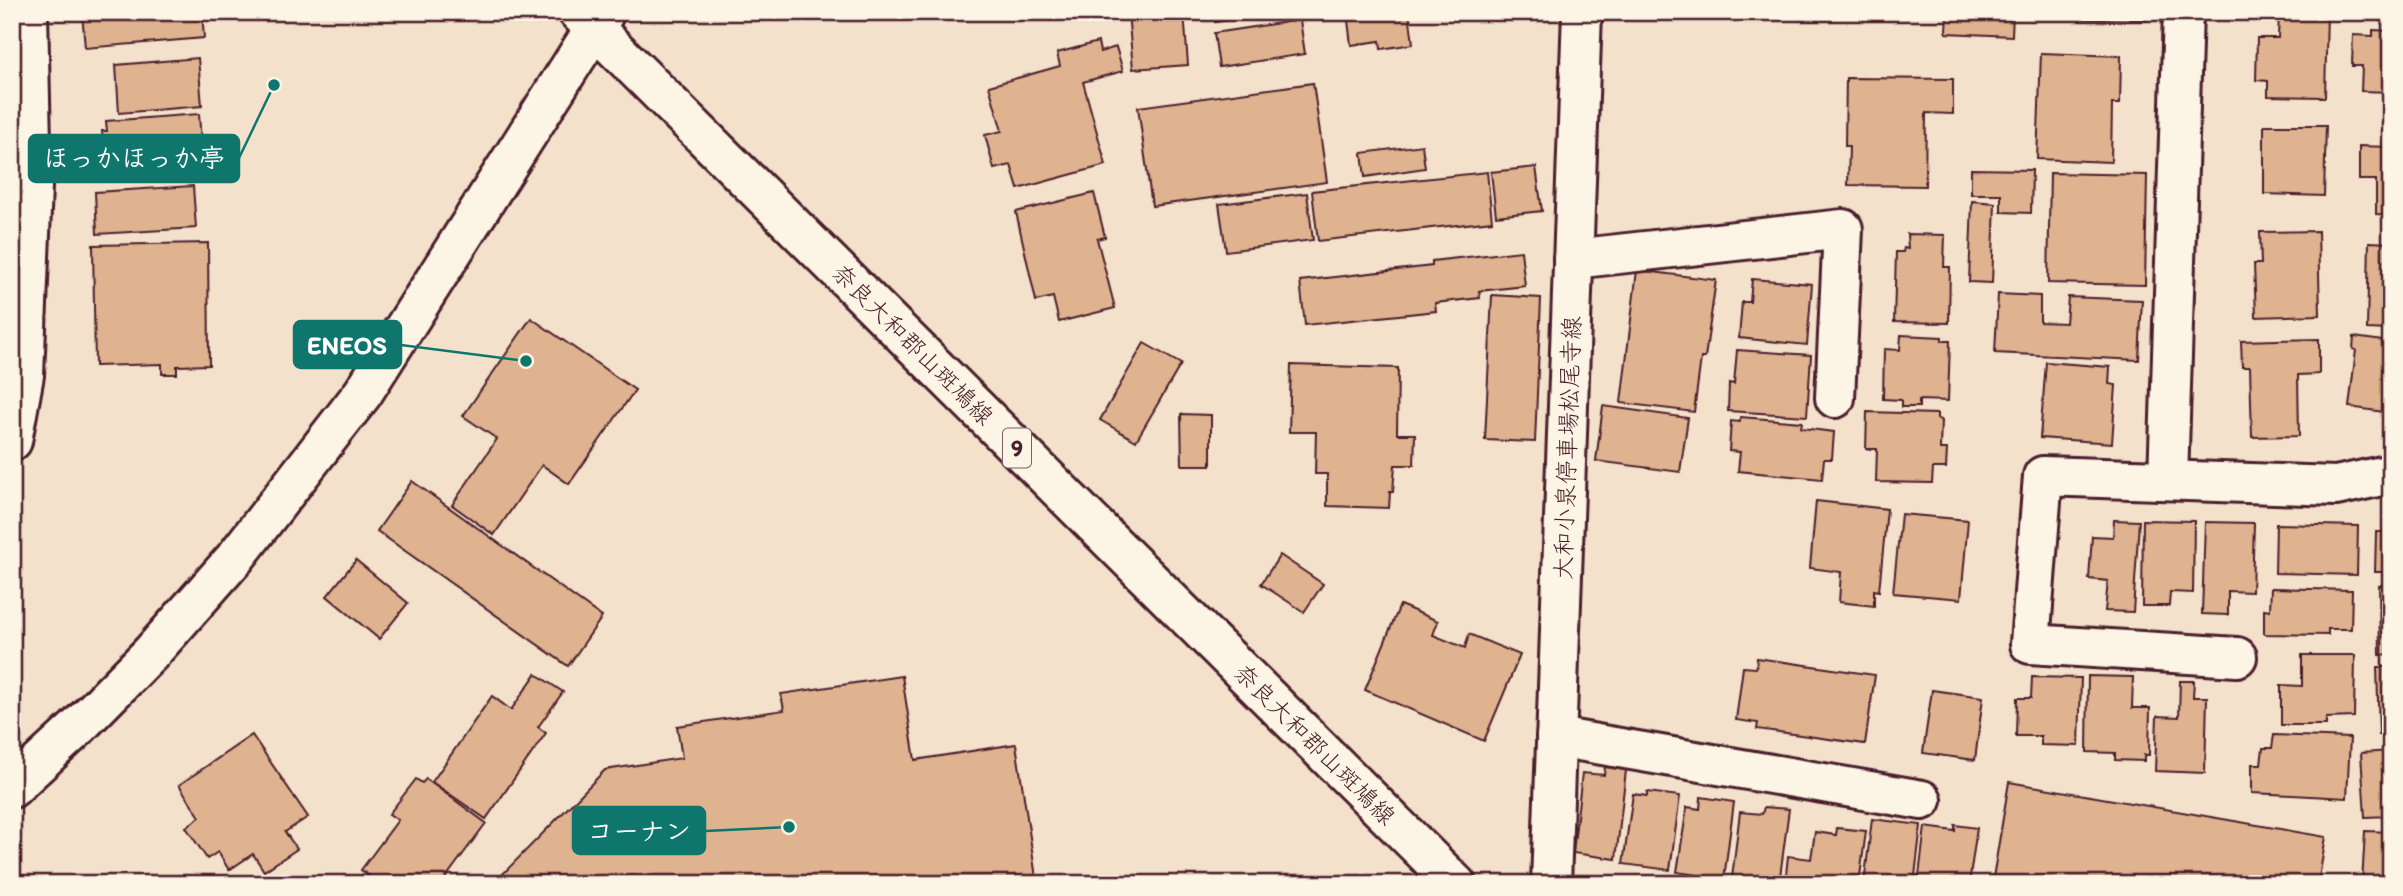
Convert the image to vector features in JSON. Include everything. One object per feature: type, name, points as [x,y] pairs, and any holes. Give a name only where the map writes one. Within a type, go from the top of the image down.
[{"type":"street","points":[[12,441],[24,375],[32,187],[28,12]]},
{"type":"street","name":"大和小泉停車場松尾寺線","points":[[1551,884],[1582,12]]},
{"type":"street","points":[[2168,480],[2183,12]]},
{"type":"street","points":[[12,788],[75,730],[151,653],[235,558],[363,393],[593,18]]},
{"type":"street","name":"奈良大和郡山斑鳩線","points":[[593,18],[1457,884]]},
{"type":"street","points":[[1573,259],[1843,229],[1835,398]]},
{"type":"street","points":[[2237,657],[2031,644],[2043,477],[2336,486],[2391,474]]},
{"type":"street","points":[[1556,737],[1922,800]]},
{"type":"building","points":[[82,12],[202,12],[204,38],[85,48]]},
{"type":"building","points":[[1128,12],[1184,12],[1188,65],[1133,69]]},
{"type":"building","points":[[1213,12],[1269,12],[1269,14],[1215,22]]},
{"type":"building","points":[[1347,12],[1409,12],[1413,44],[1381,49],[1380,41],[1351,45]]},
{"type":"building","points":[[1947,12],[2013,12],[2012,36],[1946,33]]},
{"type":"building","points":[[2083,12],[2147,12],[2147,20],[2083,19]]},
{"type":"building","points":[[2279,12],[2327,12],[2325,97],[2268,96],[2268,81],[2256,80],[2257,38],[2278,38]]},
{"type":"building","points":[[2373,12],[2391,12],[2391,18],[2373,17]]},
{"type":"building","points":[[1300,20],[1305,54],[1219,67],[1214,33]]},
{"type":"building","points":[[2373,30],[2391,31],[2391,92],[2361,91],[2362,66],[2352,66],[2353,35],[2373,36]]},
{"type":"building","points":[[1098,42],[1100,52],[1116,47],[1123,71],[1083,82],[1106,165],[1018,189],[1011,165],[994,169],[985,135],[1002,131],[989,86],[1060,66],[1057,53]]},
{"type":"building","points":[[2041,53],[2121,56],[2120,104],[2112,104],[2111,162],[2037,159]]},
{"type":"building","points":[[198,58],[202,106],[119,113],[116,65]]},
{"type":"building","points":[[1846,78],[1953,79],[1953,114],[1926,113],[1925,186],[1848,185],[1849,146],[1845,146]]},
{"type":"building","points":[[1313,83],[1327,182],[1152,206],[1138,107]]},
{"type":"building","points":[[199,114],[203,171],[112,177],[112,173],[106,174],[102,131],[107,131],[106,121]]},
{"type":"building","points":[[2264,125],[2326,125],[2324,196],[2264,194]]},
{"type":"building","points":[[2390,133],[2391,215],[2376,214],[2376,180],[2359,180],[2359,146],[2390,147]]},
{"type":"building","points":[[1422,145],[1425,168],[1365,177],[1362,153]]},
{"type":"building","points":[[1536,167],[1542,211],[1496,216],[1491,172]]},
{"type":"building","points":[[1971,169],[2032,170],[2031,213],[2001,212],[2001,194],[1971,194]]},
{"type":"building","points":[[1487,172],[1492,221],[1318,241],[1312,191]]},
{"type":"building","points":[[2050,173],[2147,175],[2145,285],[2048,283]]},
{"type":"building","points":[[193,186],[196,228],[97,234],[95,192]]},
{"type":"building","points":[[1094,193],[1105,237],[1097,239],[1115,308],[1059,322],[1053,297],[1036,301],[1016,212]]},
{"type":"building","points":[[1307,193],[1313,240],[1226,251],[1219,204]]},
{"type":"building","points":[[1972,201],[1995,203],[1992,283],[1969,282]]},
{"type":"building","points":[[2318,231],[2320,315],[2256,317],[2254,264],[2261,264],[2260,232]]},
{"type":"building","points":[[1907,234],[1945,235],[1944,267],[1950,267],[1949,323],[1894,322],[1896,252],[1908,249]]},
{"type":"building","points":[[2369,242],[2391,243],[2391,330],[2367,329]]},
{"type":"building","points":[[208,243],[209,365],[177,366],[177,374],[162,374],[162,364],[95,366],[93,245]]},
{"type":"building","points":[[1521,251],[1525,286],[1479,291],[1480,298],[1435,303],[1436,311],[1305,325],[1300,281],[1432,266],[1432,261]]},
{"type":"building","points":[[1637,270],[1716,280],[1694,412],[1621,403]]},
{"type":"building","points":[[1752,279],[1812,284],[1807,345],[1739,338],[1742,302],[1750,302]]},
{"type":"building","points":[[1998,294],[2040,296],[2040,322],[2066,323],[2068,297],[2142,300],[2139,360],[1995,353]]},
{"type":"building","points":[[1492,295],[1541,298],[1535,442],[1485,440]]},
{"type":"building","points":[[531,318],[635,390],[569,484],[542,465],[494,535],[452,505],[497,439],[463,416]]},
{"type":"building","points":[[1901,335],[1942,337],[1942,341],[1950,341],[1948,401],[1919,400],[1919,407],[1901,407],[1901,400],[1883,399],[1884,349],[1900,350]]},
{"type":"building","points":[[2354,337],[2391,342],[2391,413],[2349,407],[2356,350],[2353,349]]},
{"type":"building","points":[[2319,339],[2319,374],[2298,375],[2299,436],[2252,437],[2250,367],[2242,367],[2241,341]]},
{"type":"building","points":[[1144,343],[1181,364],[1136,441],[1100,420]]},
{"type":"building","points":[[1737,350],[1811,355],[1807,416],[1728,411],[1729,383],[1734,384]]},
{"type":"building","points":[[2046,362],[2110,367],[2109,384],[2116,385],[2112,443],[2040,438]]},
{"type":"building","points":[[1291,365],[1398,368],[1397,434],[1415,434],[1414,465],[1395,465],[1389,508],[1327,506],[1327,474],[1315,474],[1316,432],[1289,432]]},
{"type":"building","points":[[1603,406],[1688,418],[1680,472],[1596,461]]},
{"type":"building","points":[[1867,412],[1937,414],[1937,419],[1941,420],[1940,449],[1947,449],[1946,468],[1933,468],[1932,483],[1876,482],[1877,449],[1866,449]]},
{"type":"building","points":[[1181,414],[1211,415],[1211,465],[1182,465]]},
{"type":"building","points":[[1740,417],[1802,422],[1801,428],[1834,432],[1832,459],[1824,459],[1822,479],[1738,471],[1740,452],[1729,451],[1731,421],[1740,422]]},
{"type":"building","points":[[412,481],[602,617],[568,666],[377,531]]},
{"type":"building","points":[[1816,501],[1887,509],[1879,591],[1874,590],[1874,606],[1839,602],[1841,572],[1810,568]]},
{"type":"building","points":[[1901,514],[1968,520],[1961,599],[1893,593]]},
{"type":"building","points":[[2114,520],[2139,521],[2133,612],[2105,611],[2108,581],[2089,579],[2092,536],[2113,537]]},
{"type":"building","points":[[2143,520],[2194,521],[2193,593],[2170,592],[2169,606],[2142,606]]},
{"type":"building","points":[[2205,522],[2254,523],[2252,592],[2228,591],[2228,615],[2202,614]]},
{"type":"building","points":[[2276,524],[2358,526],[2357,575],[2275,573]]},
{"type":"building","points":[[2376,532],[2391,532],[2391,572],[2375,572]]},
{"type":"building","points":[[1280,555],[1323,584],[1304,612],[1261,584]]},
{"type":"building","points":[[356,560],[408,603],[379,639],[327,596]]},
{"type":"building","points":[[2379,585],[2391,585],[2391,654],[2380,655]]},
{"type":"building","points":[[2271,588],[2352,590],[2351,629],[2328,629],[2328,635],[2264,634],[2264,609],[2270,610]]},
{"type":"building","points":[[1400,605],[1438,621],[1433,635],[1465,648],[1469,634],[1520,655],[1484,741],[1365,690]]},
{"type":"building","points":[[2302,655],[2355,655],[2354,717],[2326,718],[2326,725],[2281,725],[2281,685],[2302,686]]},
{"type":"building","points":[[1757,658],[1875,675],[1865,744],[1757,729],[1758,723],[1736,720],[1743,667],[1756,668]]},
{"type":"building","points":[[2377,667],[2391,667],[2391,735],[2379,735]]},
{"type":"building","points":[[536,674],[563,692],[538,727],[546,733],[486,819],[432,782],[492,696],[511,710]]},
{"type":"building","points":[[902,676],[915,760],[1016,744],[1037,884],[493,884],[605,770],[682,758],[677,726],[784,710],[781,694]]},
{"type":"building","points":[[2088,676],[2133,677],[2132,708],[2150,708],[2149,755],[2144,755],[2144,761],[2115,760],[2115,753],[2087,752]]},
{"type":"building","points":[[2032,677],[2081,678],[2079,746],[2041,745],[2041,736],[2016,736],[2017,698],[2031,698]]},
{"type":"building","points":[[2180,681],[2194,681],[2193,697],[2207,697],[2205,773],[2155,771],[2157,716],[2179,717]]},
{"type":"building","points":[[1932,690],[1983,697],[1975,760],[1923,753]]},
{"type":"building","points":[[252,735],[308,817],[285,832],[297,849],[264,871],[253,854],[229,870],[218,852],[207,859],[186,827],[200,817],[179,785]]},
{"type":"building","points":[[2274,735],[2350,738],[2347,798],[2252,793],[2252,764],[2261,764],[2263,748],[2272,748]]},
{"type":"building","points":[[2391,751],[2391,816],[2365,817],[2361,753]]},
{"type":"building","points":[[1605,767],[1626,770],[1616,859],[1573,853],[1582,773],[1604,775]]},
{"type":"building","points":[[416,779],[422,783],[426,779],[486,823],[441,884],[380,884],[361,870],[398,820],[389,814]]},
{"type":"building","points":[[2009,782],[2326,837],[2318,884],[1992,884]]},
{"type":"building","points":[[1647,792],[1680,796],[1670,870],[1623,864],[1633,794],[1647,796]]},
{"type":"building","points":[[1701,797],[1734,802],[1724,879],[1677,872],[1687,807],[1700,809]]},
{"type":"building","points":[[1764,807],[1789,809],[1779,884],[1754,884],[1754,881],[1732,878],[1740,812],[1762,814]]},
{"type":"building","points":[[1872,819],[1921,825],[1914,884],[1864,884]]},
{"type":"building","points":[[1955,825],[1977,828],[1969,884],[1918,884],[1925,827],[1955,831]]},
{"type":"building","points":[[1837,828],[1866,831],[1859,884],[1785,884],[1788,856],[1811,859],[1815,832],[1836,835]]},
{"type":"building","points":[[2365,831],[2391,832],[2391,884],[2362,884]]},
{"type":"building","points":[[63,877],[65,884],[41,884]]},
{"type":"building","points":[[1625,879],[1657,884],[1625,884]]},
{"type":"place","name":"ほっかほっか亭","points":[[274,85]]},
{"type":"place","name":"ENEOS","points":[[526,361]]},
{"type":"place","name":"コーナン","points":[[789,827]]}]
